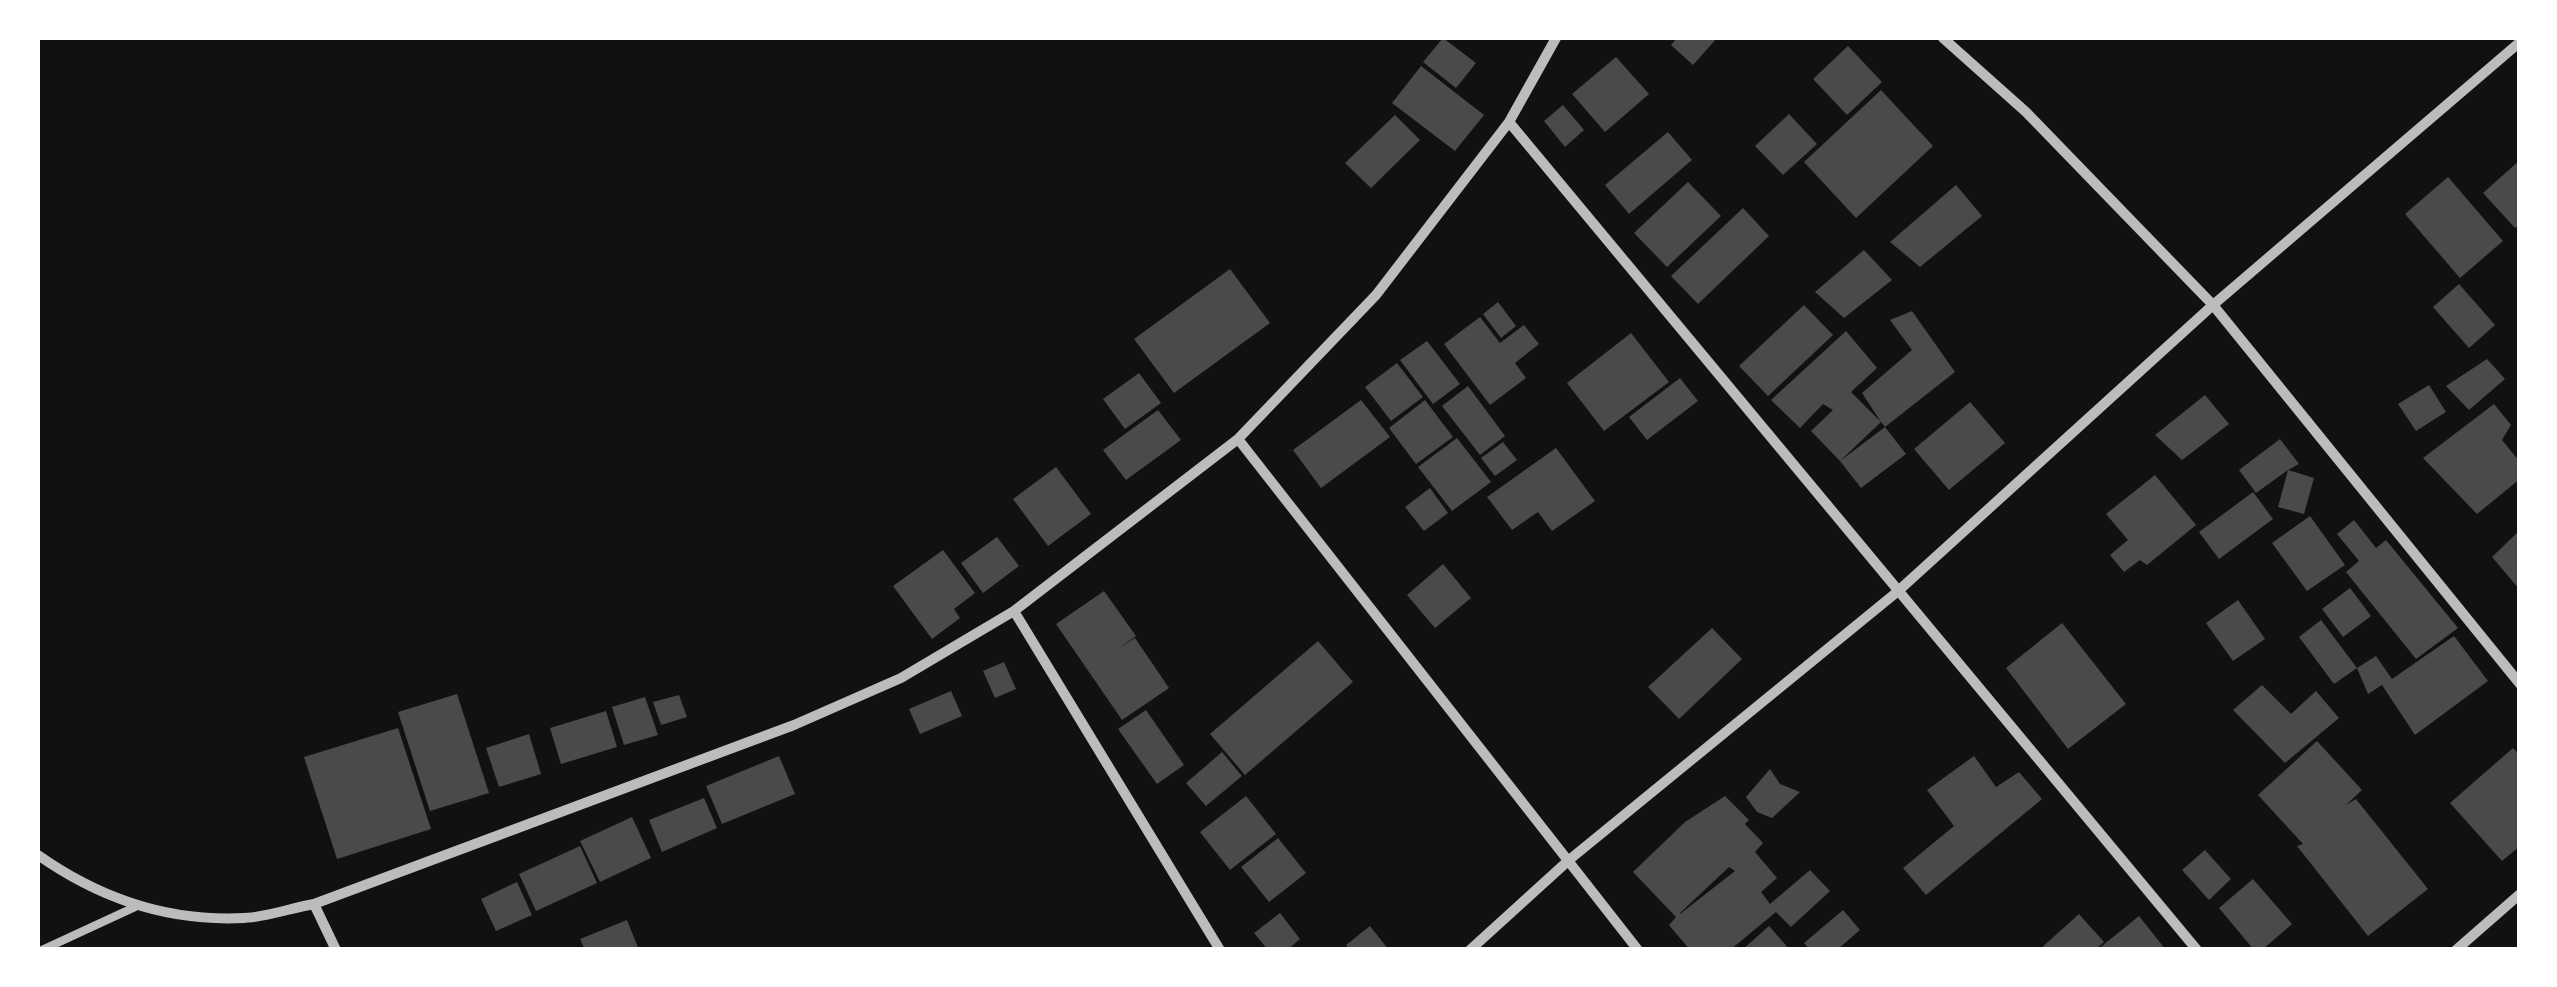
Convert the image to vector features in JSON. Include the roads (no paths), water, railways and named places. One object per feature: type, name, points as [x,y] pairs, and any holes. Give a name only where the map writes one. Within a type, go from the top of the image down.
[{"type":"street","points":[[38,856],[74,881],[135,906],[194,917],[247,918],[314,904],[794,724],[900,678],[1014,611],[1238,438],[1376,295],[1509,122],[1556,38]]},
{"type":"street","points":[[1943,38],[2026,112],[2213,305],[2520,684]]},
{"type":"street","points":[[1470,950],[1569,860],[1898,592],[2213,305],[2520,42]]},
{"type":"street","points":[[1509,122],[2197,950]]},
{"type":"street","points":[[1238,438],[1638,950]]},
{"type":"street","points":[[1014,611],[1220,950]]},
{"type":"street","points":[[2456,950],[2520,894]]},
{"type":"street","points":[[314,904],[336,950]]},
{"type":"lane","points":[[42,950],[135,906]]}]
